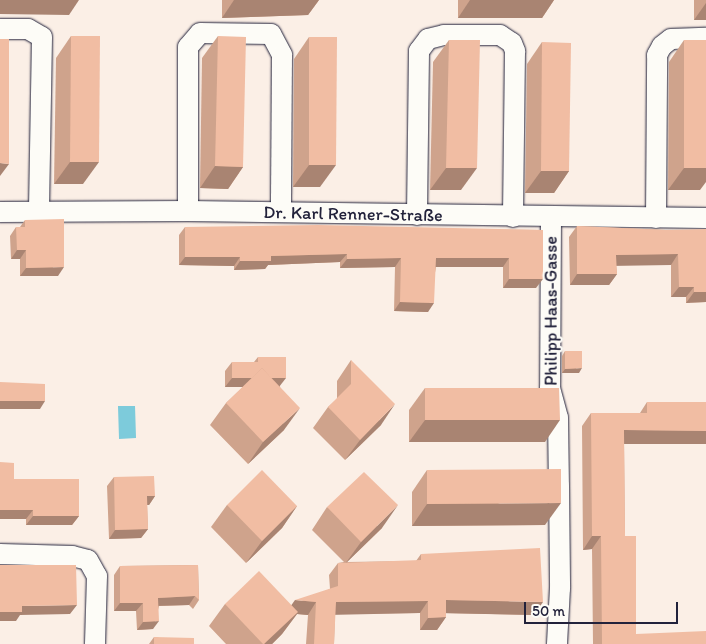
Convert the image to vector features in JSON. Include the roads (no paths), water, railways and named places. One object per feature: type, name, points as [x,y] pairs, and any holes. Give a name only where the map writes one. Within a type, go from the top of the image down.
[{"type":"street","points":[[0,29],[28,29],[42,37],[39,213]]},
{"type":"street","points":[[188,211],[188,47],[200,33],[271,34],[282,55],[281,212]]},
{"type":"street","points":[[417,215],[419,51],[428,40],[444,35],[500,35],[512,43],[515,51],[513,217]]},
{"type":"street","points":[[656,218],[657,55],[662,46],[671,39],[706,38]]},
{"type":"street","name":"Dr. Karl Renner-Straße","points":[[0,212],[188,211],[513,217],[706,218]]},
{"type":"street","name":"Philipp Haas-Gasse","points":[[550,217],[550,388],[558,418],[557,644]]},
{"type":"street","points":[[0,554],[72,556],[88,560],[97,576],[95,644]]},
{"type":"water","points":[[118,406],[135,406],[136,438],[119,439]]}]
